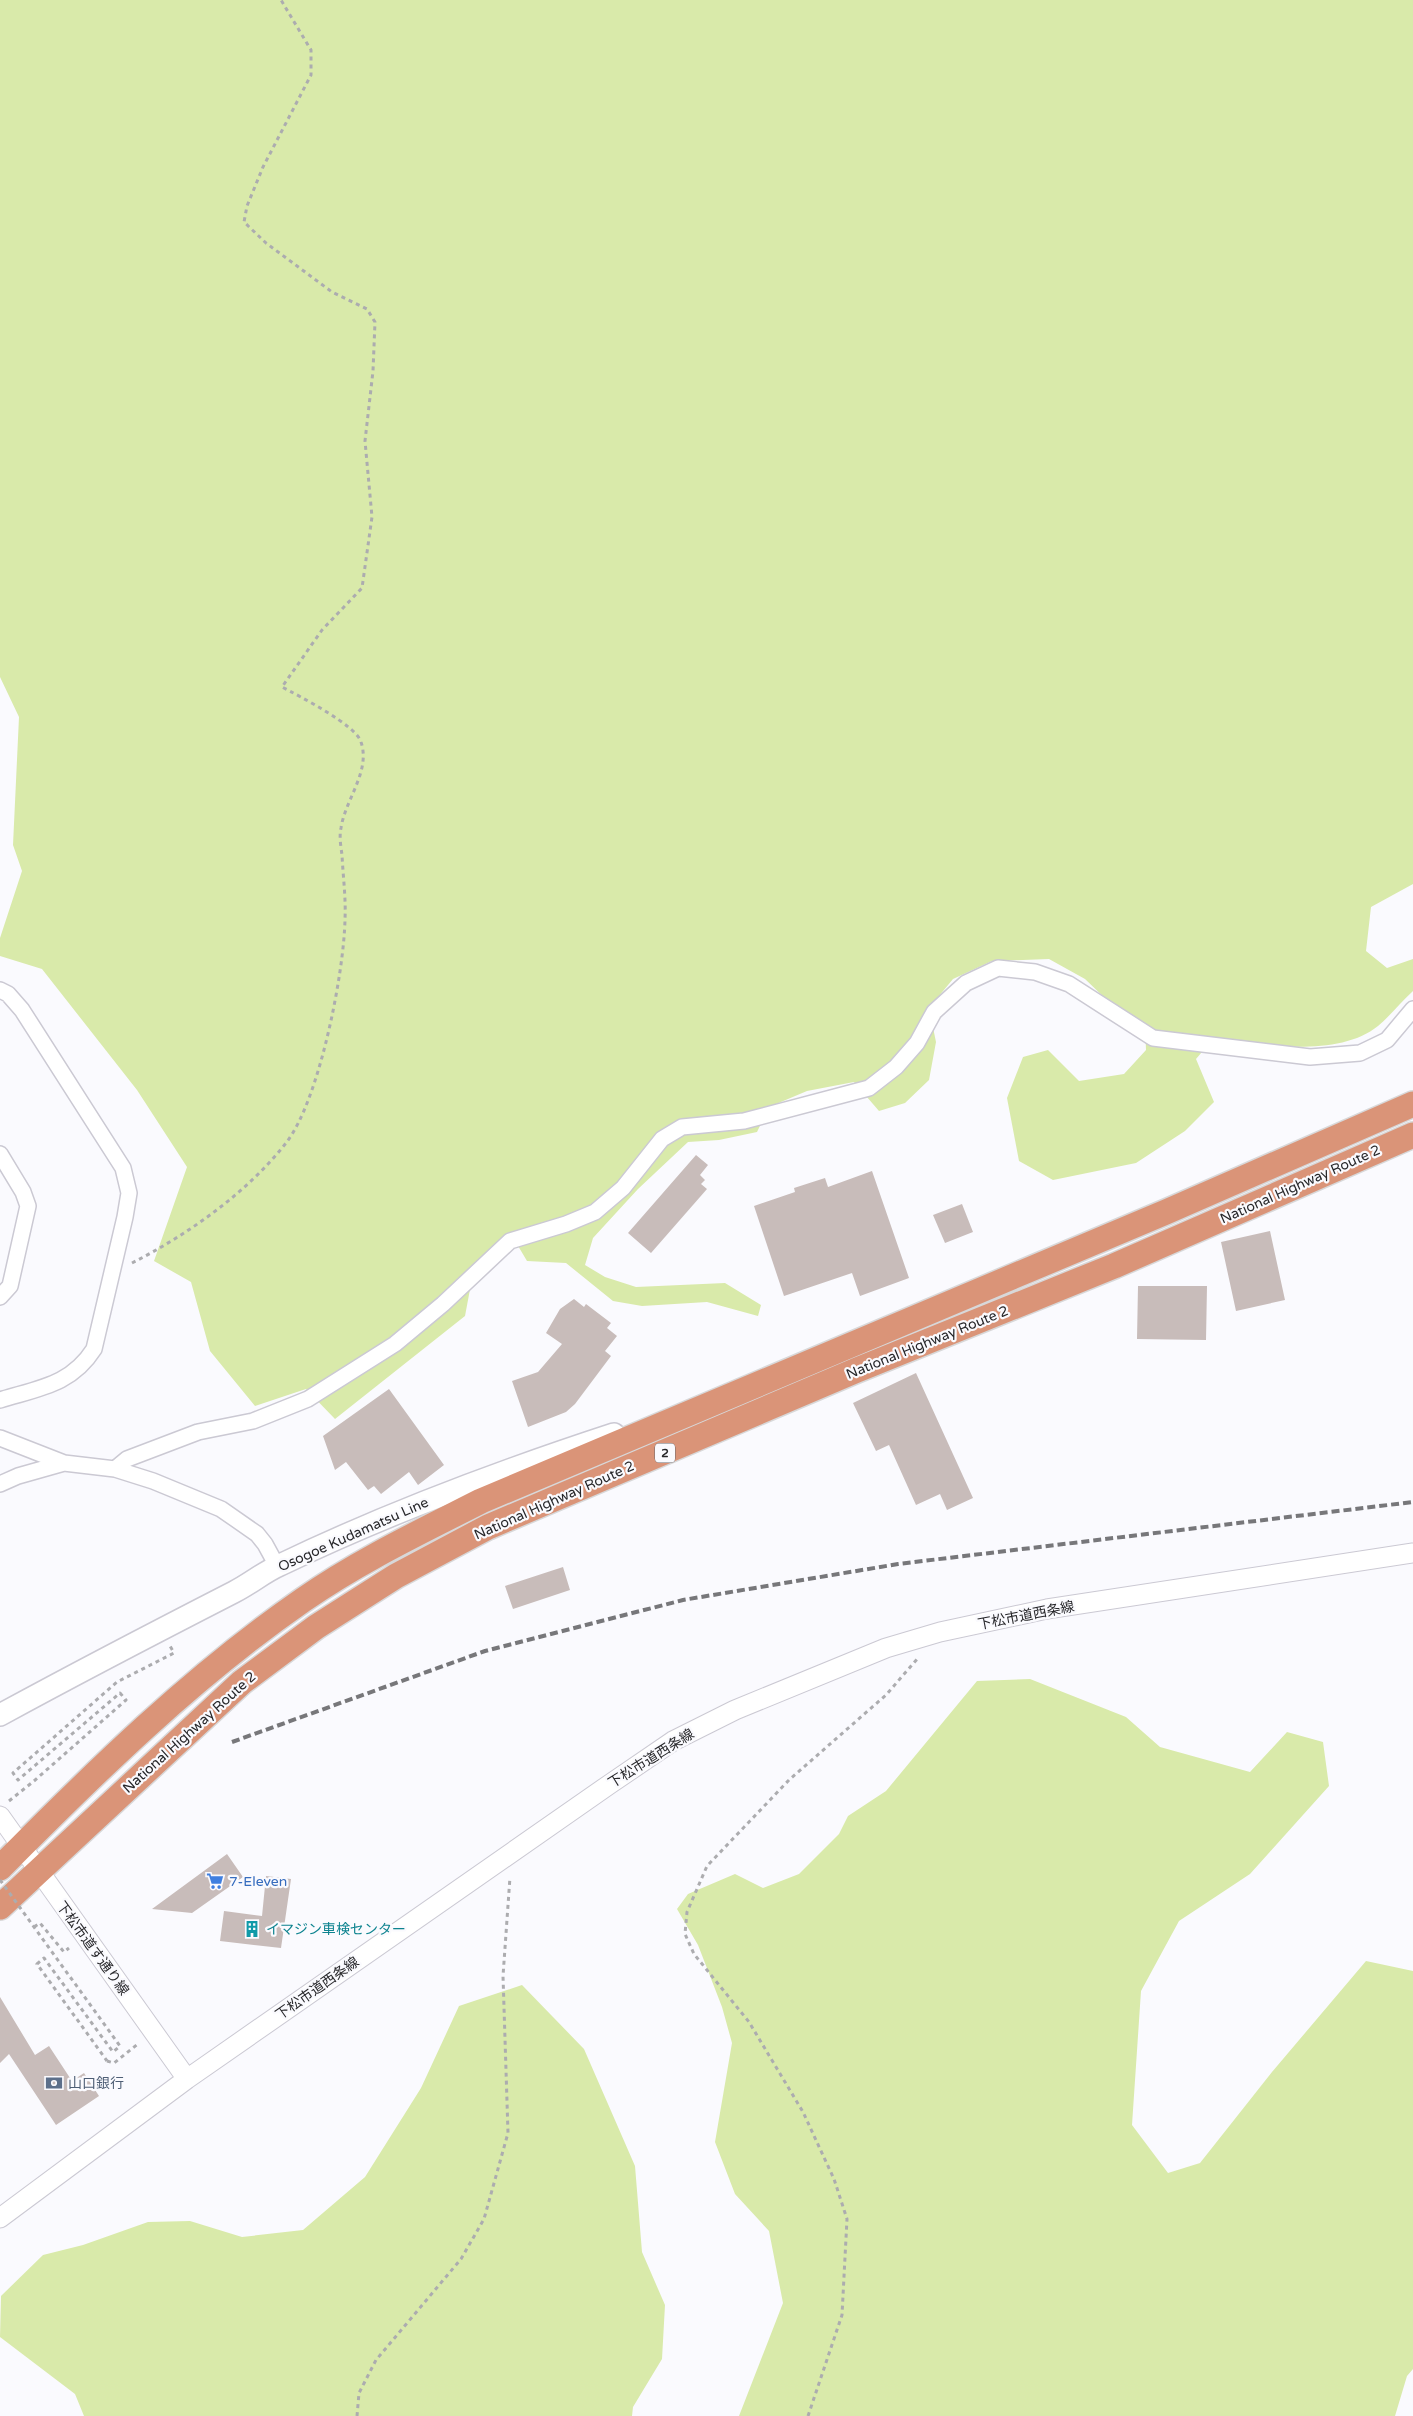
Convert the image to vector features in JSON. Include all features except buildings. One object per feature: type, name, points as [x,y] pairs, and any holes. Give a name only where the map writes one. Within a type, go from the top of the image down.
[{"type":"highway","name":"National Highway Route 2","points":[[0,1868],[156,1717],[227,1656],[304,1600],[378,1554],[481,1501],[1166,1212],[1413,1104]]},
{"type":"highway","name":"National Highway Route 2","points":[[0,1907],[242,1682],[316,1627],[396,1576],[488,1527],[739,1422],[857,1370],[1114,1266],[1413,1135]]},
{"type":"main road","name":"Osogoe Kudamatsu Line","points":[[0,1715],[242,1588],[277,1566],[363,1527],[551,1454],[725,1397]]},
{"type":"street","points":[[115,1469],[127,1459],[198,1432],[253,1421],[308,1399],[395,1344],[443,1304],[510,1241],[566,1224],[595,1212],[624,1188],[662,1139],[682,1127],[744,1121],[869,1088],[896,1067],[917,1043],[934,1012],[966,983],[998,968],[1035,972],[1069,984],[1153,1038],[1310,1057],[1360,1053],[1387,1040],[1413,1009]]},
{"type":"street","points":[[0,990],[8,994],[22,1010],[123,1168],[129,1193],[94,1349],[84,1365],[64,1380],[0,1400]]},
{"type":"street","points":[[0,1154],[23,1192],[28,1206],[10,1286],[0,1297]]},
{"type":"street","points":[[0,1438],[64,1463],[115,1469],[154,1481],[221,1509],[257,1534],[277,1566]]},
{"type":"street","points":[[0,1484],[18,1476],[64,1463]]},
{"type":"street","name":"下松市道西条線","points":[[0,2218],[186,2079],[673,1741],[735,1710],[886,1648],[940,1632],[1047,1609],[1413,1552]]},
{"type":"street","name":"下松市道す通り線","points":[[3,1809],[21,1846],[186,2079]]},
{"type":"path","points":[[111,1274],[196,1227],[258,1174],[287,1142],[306,1106],[325,1044],[343,959],[345,918],[340,830],[347,805],[363,765],[361,741],[348,725],[282,686],[322,630],[362,588],[372,517],[365,441],[373,371],[375,322],[367,309],[332,292],[266,243],[244,222],[247,206],[263,167],[311,75],[311,50],[281,0]]},
{"type":"path","points":[[808,2416],[842,2315],[847,2219],[834,2179],[803,2112],[749,2022],[694,1954],[685,1934],[687,1912],[707,1866],[789,1780],[886,1695],[940,1632]]},
{"type":"path","points":[[3,1809],[126,1700],[120,1693],[18,1780],[13,1773],[117,1682],[174,1653]]},
{"type":"path","points":[[357,2416],[359,2393],[376,2360],[461,2258],[484,2219],[508,2133],[503,1976],[511,1854]]},
{"type":"path","points":[[0,1880],[120,2046],[113,2052],[44,1958],[36,1964],[107,2060],[114,2063],[139,2043]]},
{"type":"path","points":[[34,1927],[40,1923],[64,1952],[69,1948]]},
{"type":"green space","points":[[0,0],[1413,0],[1413,884],[1371,907],[1366,951],[1387,968],[1413,959],[1413,991],[1378,1026],[1362,1036],[1342,1042],[1321,1046],[1298,1047],[1213,1039],[1196,1059],[1214,1102],[1185,1131],[1136,1163],[1053,1180],[1019,1161],[1007,1098],[1023,1057],[1048,1050],[1079,1081],[1124,1074],[1146,1050],[1145,1025],[1111,1004],[1085,979],[1049,959],[992,961],[953,979],[929,1008],[936,1042],[929,1080],[905,1103],[879,1111],[854,1082],[807,1091],[769,1107],[757,1132],[719,1140],[688,1142],[638,1189],[593,1238],[585,1265],[605,1277],[636,1287],[725,1283],[761,1305],[758,1316],[707,1302],[642,1306],[613,1301],[566,1263],[527,1261],[511,1234],[474,1268],[465,1316],[335,1419],[306,1389],[255,1406],[210,1351],[191,1282],[154,1261],[187,1167],[137,1090],[42,969],[0,956],[0,938],[22,871],[13,845],[19,717],[0,677]]},
{"type":"green space","points":[[1030,1679],[1126,1717],[1160,1747],[1250,1772],[1287,1732],[1323,1742],[1329,1786],[1250,1874],[1179,1921],[1141,1991],[1132,2125],[1168,2173],[1200,2163],[1272,2072],[1366,1961],[1413,1971],[1413,2369],[1407,2376],[1395,2416],[739,2416],[783,2303],[769,2231],[735,2194],[715,2142],[732,2043],[722,2007],[698,1945],[677,1909],[688,1894],[735,1874],[763,1888],[799,1874],[839,1834],[848,1816],[886,1791],[977,1681]]},
{"type":"green space","points":[[522,1985],[584,2049],[635,2166],[642,2252],[665,2305],[662,2359],[633,2407],[632,2416],[84,2416],[75,2394],[0,2337],[1,2296],[43,2255],[83,2245],[148,2222],[190,2221],[242,2237],[303,2230],[365,2177],[421,2088],[459,2006]]},
{"type":"railway","points":[[232,1742],[485,1651],[683,1600],[898,1564],[1413,1502]]},
{"type":"place","name":"7-Eleven","points":[[215,1881]]},
{"type":"place","name":"イマジン車検センター","points":[[252,1929]]},
{"type":"place","name":"山口銀行","points":[[54,2083]]}]
